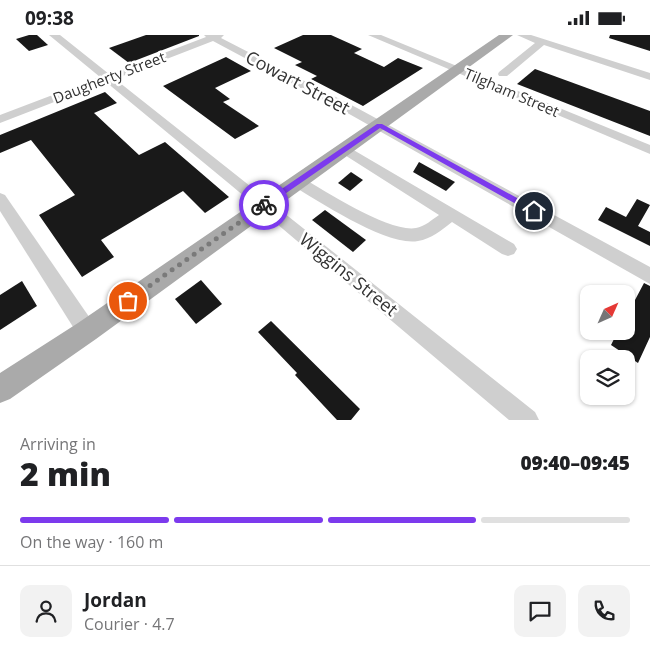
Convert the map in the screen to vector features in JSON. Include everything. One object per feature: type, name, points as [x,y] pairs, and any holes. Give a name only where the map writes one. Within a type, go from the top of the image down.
[{"type":"main road","points":[[0,389],[87,331],[507,35]]},
{"type":"street","name":"Wiggins Street","points":[[54,35],[527,420]]},
{"type":"street","name":"Tilgham Street","points":[[373,35],[650,149]]},
{"type":"street","points":[[522,35],[650,77]]},
{"type":"street","name":"Daugherty Street","points":[[0,119],[213,36]]},
{"type":"street","name":"Cowart Street","points":[[213,36],[380,126],[650,276]]},
{"type":"street","points":[[503,74],[542,42]]},
{"type":"street","points":[[345,149],[508,249]]},
{"type":"street","points":[[298,182],[347,210],[399,234],[416,235],[451,215]]},
{"type":"street","points":[[0,199],[87,331]]},
{"type":"building","points":[[37,35],[48,45],[29,51],[16,39]]},
{"type":"building","points":[[146,35],[199,36],[129,63],[109,48]]},
{"type":"building","points":[[303,35],[331,35],[362,49],[354,53],[384,67],[398,58],[423,68],[363,106],[311,79],[317,76],[295,65],[302,62],[274,48]]},
{"type":"building","points":[[610,35],[650,35],[650,51],[609,38]]},
{"type":"building","points":[[226,57],[251,71],[215,88],[230,99],[223,102],[259,126],[235,139],[163,86]]},
{"type":"building","points":[[535,69],[650,111],[650,136],[517,84]]},
{"type":"building","points":[[105,92],[117,103],[94,113],[139,155],[165,142],[229,197],[205,213],[183,191],[101,240],[114,257],[82,277],[39,215],[75,195],[31,140],[0,153],[0,135]]},
{"type":"building","points":[[419,162],[455,182],[446,191],[413,172]]},
{"type":"building","points":[[351,172],[363,180],[350,191],[338,183]]},
{"type":"building","points":[[637,199],[650,205],[638,226],[650,232],[650,246],[598,220],[606,207],[626,217]]},
{"type":"building","points":[[325,210],[366,240],[353,252],[312,220]]},
{"type":"building","points":[[201,280],[222,304],[196,324],[175,299]]},
{"type":"building","points":[[22,281],[37,306],[0,330],[0,295]]},
{"type":"building","points":[[644,283],[650,286],[650,337],[638,363],[635,361],[635,350],[618,350],[611,345],[614,340],[635,340],[635,300]]},
{"type":"building","points":[[271,321],[360,409],[351,420],[337,420],[295,375],[297,373],[258,332]]},
{"type":"way so far","points":[[128,301],[264,205]]},
{"type":"route","points":[[264,205],[380,126],[534,211]]}]
